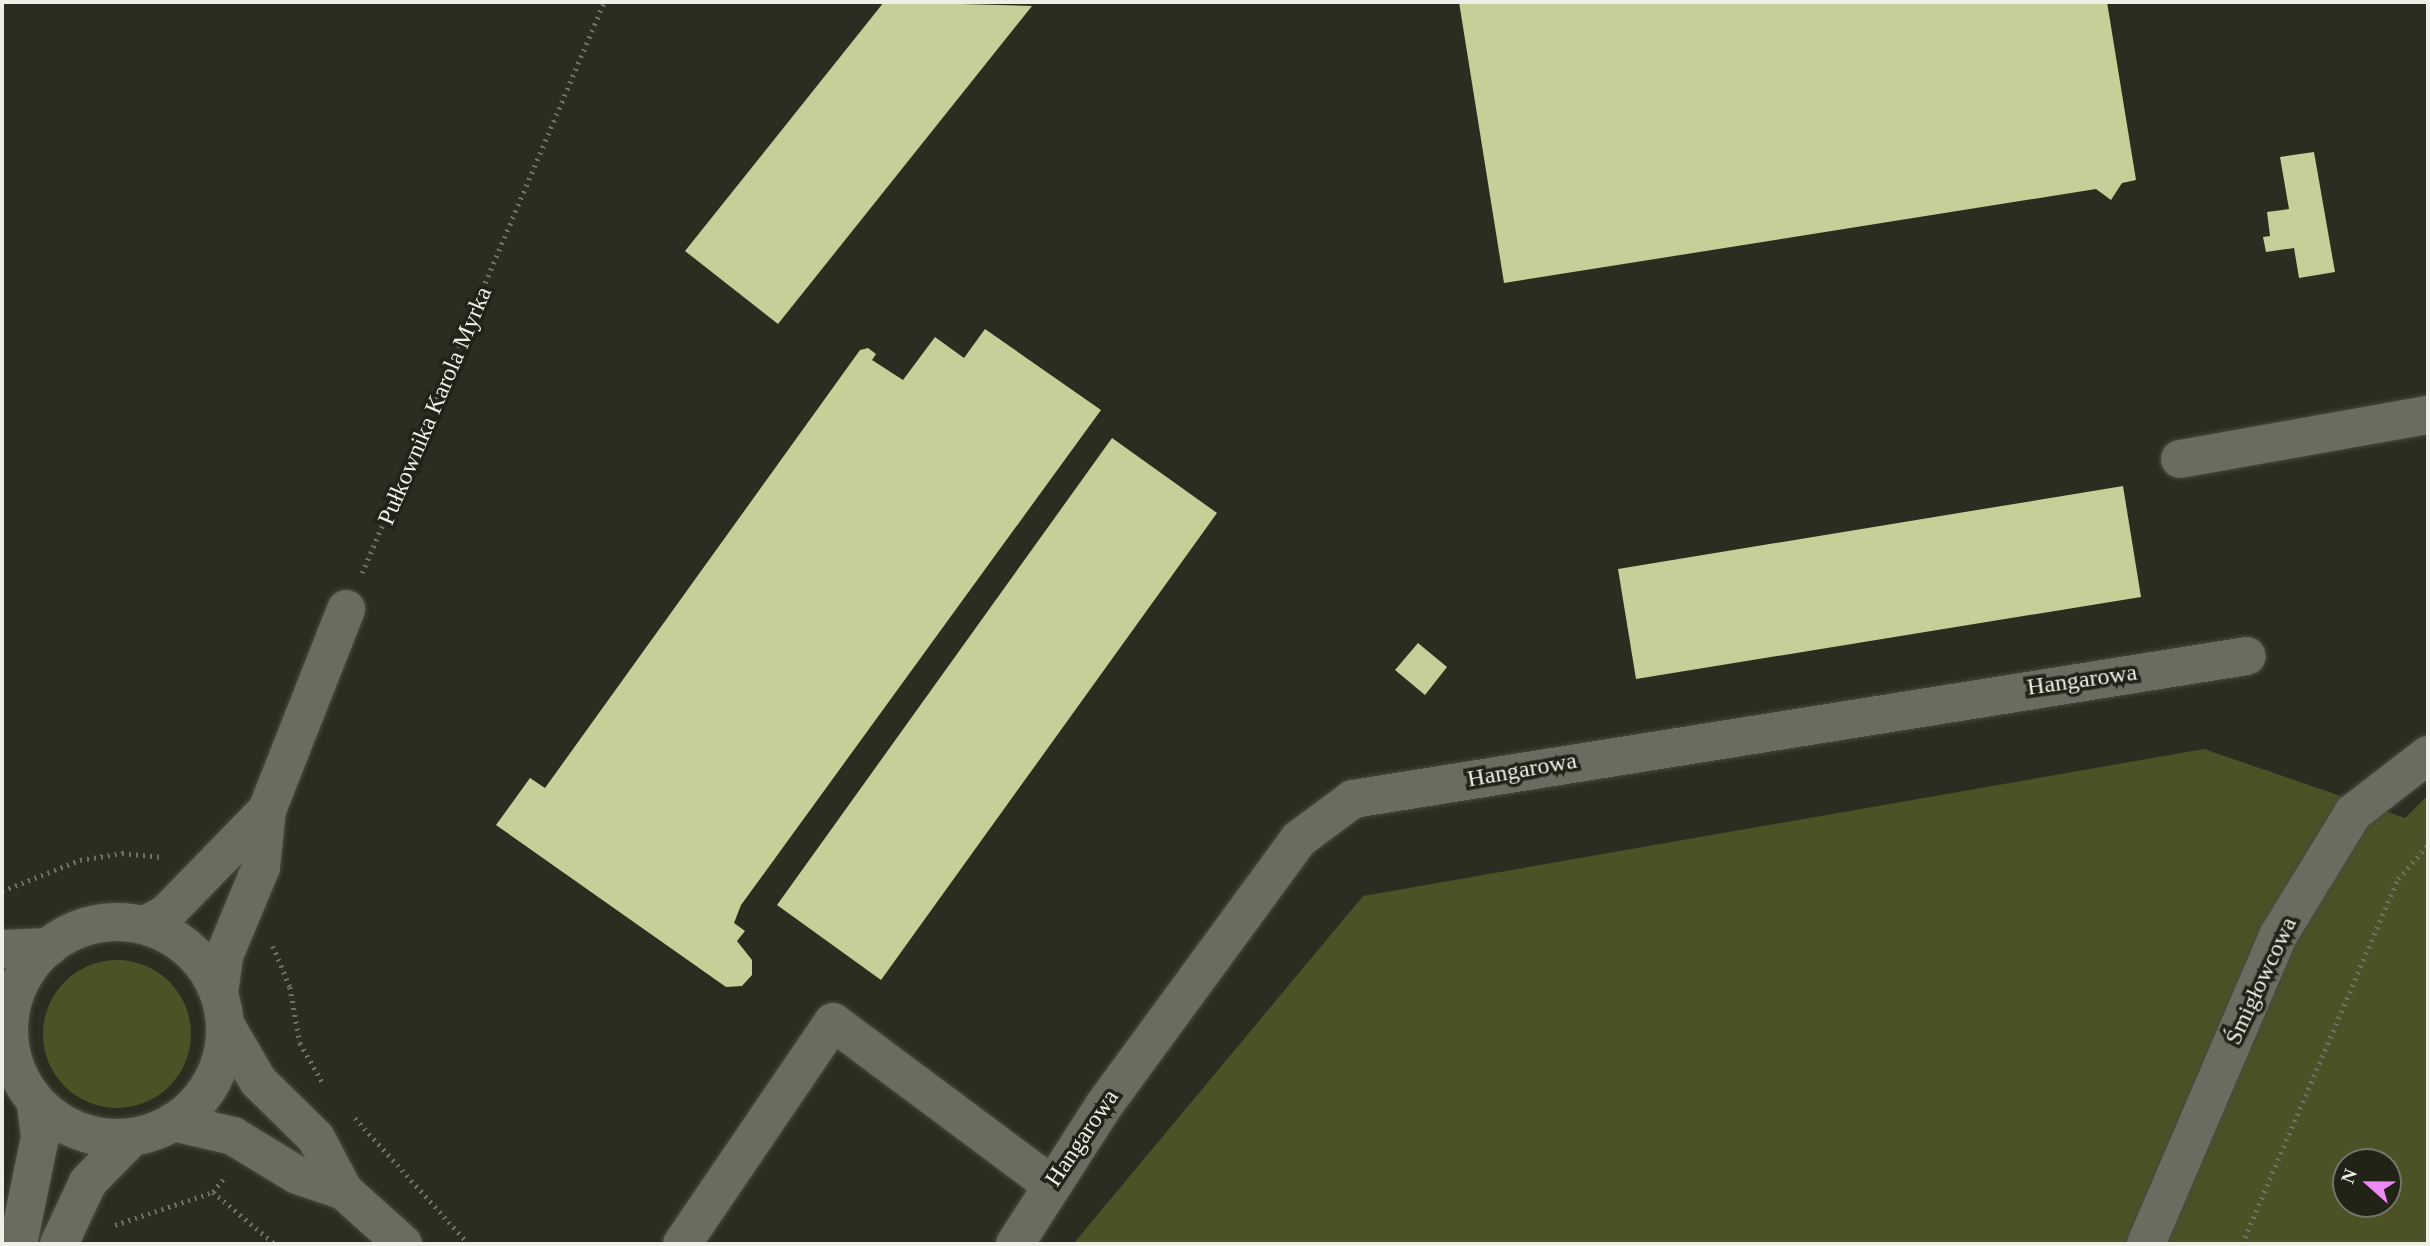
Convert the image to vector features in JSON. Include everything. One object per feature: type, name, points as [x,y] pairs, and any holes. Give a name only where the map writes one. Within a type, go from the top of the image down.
[{"type":"street","points":[[2180,459],[2428,415]]},
{"type":"street","points":[[59,1244],[74,1209],[107,1157],[131,1138],[173,1122],[210,1087],[223,1057],[223,956],[261,867],[267,810],[346,609]]},
{"type":"street","name":"Hangarowa","points":[[1015,1244],[1050,1184],[1299,839],[1353,799],[2247,656]]},
{"type":"street","name":"Śmigłowcowa","points":[[2146,1244],[2278,936],[2353,813],[2428,755]]},
{"type":"street","points":[[18,1244],[40,1137],[36,1102],[17,1068],[6,1026],[22,979],[49,947],[87,926],[145,925],[166,914],[267,810]]},
{"type":"street","points":[[145,925],[180,942],[222,1009],[258,1081],[316,1138],[344,1191],[403,1244]]},
{"type":"street","points":[[2,949],[49,947]]},
{"type":"street","points":[[682,1244],[833,1021],[1050,1184]]},
{"type":"street","points":[[36,1102],[79,1132],[131,1138]]},
{"type":"street","points":[[173,1122],[233,1136],[297,1175],[344,1191]]},
{"type":"path","name":"Pułkownika Karola Myrka","points":[[346,609],[604,2]]},
{"type":"path","points":[[2242,1244],[2398,879],[2428,845]]},
{"type":"path","points":[[74,1209],[116,1225],[213,1192],[275,1244]]},
{"type":"green space","points":[[2204,749],[2405,818],[2428,795],[2428,1244],[1073,1244],[1363,896]]},
{"type":"green space","points":[[117,960],[145,966],[169,982],[185,1006],[191,1034],[185,1062],[169,1086],[145,1102],[117,1108],[89,1102],[65,1086],[49,1062],[43,1034],[49,1006],[65,982],[89,966]]},
{"type":"building","points":[[884,2],[1032,6],[778,324],[685,251]]},
{"type":"building","points":[[1459,2],[2107,2],[2136,180],[2122,183],[2111,200],[2096,189],[1504,283]]},
{"type":"building","points":[[2314,152],[2335,272],[2299,278],[2294,248],[2266,252],[2263,237],[2270,236],[2267,212],[2289,209],[2280,157]]},
{"type":"building","points":[[985,329],[1101,410],[741,905],[734,923],[745,931],[737,941],[752,960],[752,975],[742,986],[726,987],[496,825],[530,778],[545,788],[860,350],[868,348],[876,354],[872,360],[903,380],[935,337],[964,358]]},
{"type":"building","points":[[1112,438],[1217,513],[881,980],[777,905]]},
{"type":"building","points":[[2123,486],[2141,597],[1636,679],[1618,569]]},
{"type":"building","points":[[1418,643],[1447,667],[1425,695],[1395,670]]}]
